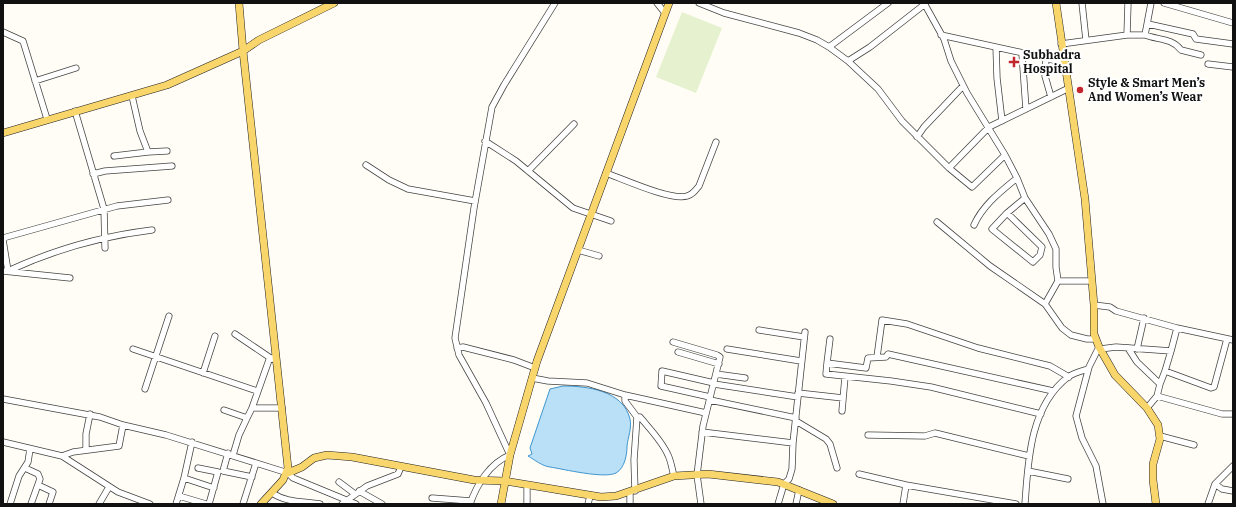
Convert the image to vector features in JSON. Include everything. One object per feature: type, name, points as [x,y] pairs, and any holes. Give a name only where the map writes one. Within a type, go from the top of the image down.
[{"type":"main road","points":[[239,3],[274,358],[282,408],[288,473]]},
{"type":"main road","points":[[3,133],[167,85],[243,51],[259,40],[334,3]]},
{"type":"main road","points":[[501,504],[510,455],[535,368],[669,3]]},
{"type":"main road","points":[[1056,3],[1063,63],[1085,199],[1094,305],[1094,334],[1099,348],[1115,375],[1147,408],[1158,425],[1160,436],[1154,464],[1153,480],[1156,504]]},
{"type":"main road","points":[[264,503],[288,473],[302,467],[314,458],[327,455],[474,480],[505,481],[590,496],[616,496],[674,476],[735,476],[784,484],[833,504]]},
{"type":"street","points":[[432,498],[471,503],[477,488],[493,464],[510,455],[457,348],[455,338],[475,201],[492,107],[555,3]]},
{"type":"street","points":[[657,3],[665,13]]},
{"type":"street","points":[[699,3],[724,13],[799,33],[817,40],[829,47],[848,61],[878,89],[902,122],[949,168],[972,187],[1005,155]]},
{"type":"street","points":[[829,47],[888,3]]},
{"type":"street","points":[[1082,3],[1086,40]]},
{"type":"street","points":[[1127,35],[1128,3]]},
{"type":"street","points":[[1145,35],[1151,3]]},
{"type":"street","points":[[1164,3],[1233,23]]},
{"type":"street","points":[[848,61],[870,47],[924,4],[941,35],[963,86],[1005,155],[1025,198],[1049,234],[1056,250],[1058,281],[1045,304]]},
{"type":"street","points":[[1148,24],[1192,34],[1196,39],[1233,44]]},
{"type":"street","points":[[3,32],[23,41],[47,119]]},
{"type":"street","points":[[941,35],[1063,63]]},
{"type":"street","points":[[1061,44],[1127,35],[1145,35],[1170,40],[1177,44],[1181,50],[1201,55]]},
{"type":"street","points":[[996,47],[997,78],[1002,120]]},
{"type":"street","points":[[1022,54],[1026,109]]},
{"type":"street","points":[[1046,58],[1045,76],[1051,98]]},
{"type":"street","points":[[1208,64],[1233,67]]},
{"type":"street","points":[[35,80],[76,68]]},
{"type":"street","points":[[918,137],[924,127],[963,86]]},
{"type":"street","points":[[949,168],[989,127],[1067,89]]},
{"type":"street","points":[[132,96],[140,132],[148,152]]},
{"type":"street","points":[[75,111],[104,209],[106,239],[105,248]]},
{"type":"street","points":[[528,171],[574,124]]},
{"type":"street","points":[[485,141],[528,171],[573,208],[611,221]]},
{"type":"street","points":[[606,173],[660,193],[677,197],[687,196],[694,192],[698,186],[716,142]]},
{"type":"street","points":[[114,156],[167,151]]},
{"type":"street","points":[[366,164],[389,180],[408,189],[475,201]]},
{"type":"street","points":[[93,174],[105,171],[172,166]]},
{"type":"street","points":[[974,225],[988,203],[1016,178]]},
{"type":"street","points":[[1007,213],[1042,247],[1040,255],[1033,262],[992,229],[1007,213],[1025,198]]},
{"type":"street","points":[[6,271],[3,239],[104,209],[168,200]]},
{"type":"street","points":[[937,222],[990,266],[1045,304],[1062,328],[1071,335],[1087,339],[1096,339]]},
{"type":"street","points":[[6,271],[50,254],[106,239],[116,234],[152,230]]},
{"type":"street","points":[[578,250],[599,256]]},
{"type":"street","points":[[6,271],[70,278]]},
{"type":"street","points":[[1058,281],[1091,281]]},
{"type":"street","points":[[1094,305],[1110,306],[1116,311],[1177,328],[1230,340],[1214,387],[1211,388],[1166,371]]},
{"type":"street","points":[[145,389],[154,357],[169,316]]},
{"type":"street","points":[[1137,349],[1144,318]]},
{"type":"street","points":[[877,357],[882,320],[907,324],[978,348],[1050,366],[1069,377]]},
{"type":"street","points":[[1147,408],[1157,396],[1160,384],[1166,371],[1177,328]]},
{"type":"street","points":[[759,330],[804,335],[793,443],[792,469],[789,479],[784,484],[778,504]]},
{"type":"street","points":[[235,334],[274,358]]},
{"type":"street","points":[[203,373],[215,336]]},
{"type":"street","points":[[830,339],[826,374],[891,380],[930,387],[1041,414]]},
{"type":"street","points":[[673,342],[717,354],[720,357],[702,432],[697,475],[701,504]]},
{"type":"street","points":[[457,348],[463,347],[535,368]]},
{"type":"street","points":[[1103,504],[1096,466],[1082,438],[1076,416],[1089,367],[1099,348],[1116,347],[1171,351]]},
{"type":"street","points":[[134,348],[154,357],[257,391]]},
{"type":"street","points":[[1128,348],[1138,362],[1160,384]]},
{"type":"street","points":[[727,349],[801,361]]},
{"type":"street","points":[[678,352],[718,364]]},
{"type":"street","points":[[827,363],[866,368],[868,358],[886,357],[888,354],[1053,391]]},
{"type":"street","points":[[252,477],[223,471],[252,408],[269,360],[274,358]]},
{"type":"street","points":[[1025,504],[1029,456],[1041,414],[1053,391],[1069,377],[1089,367]]},
{"type":"street","points":[[837,468],[830,444],[826,439],[796,420],[661,386],[662,371],[714,384],[798,395],[843,398]]},
{"type":"street","points":[[716,374],[745,378]]},
{"type":"street","points":[[842,410],[846,377]]},
{"type":"street","points":[[532,378],[548,381],[587,383],[625,395],[706,413]]},
{"type":"street","points":[[625,395],[625,401],[637,417],[640,417],[646,423],[668,454],[674,476]]},
{"type":"street","points":[[1157,396],[1222,414],[1233,414]]},
{"type":"street","points":[[3,399],[90,414],[123,425],[192,442],[288,473],[293,478],[356,504]]},
{"type":"street","points":[[252,408],[282,408]]},
{"type":"street","points":[[224,410],[247,418]]},
{"type":"street","points":[[86,450],[86,434],[90,414]]},
{"type":"street","points":[[630,504],[637,417]]},
{"type":"street","points":[[62,456],[86,450],[119,446],[123,425]]},
{"type":"street","points":[[702,432],[793,443]]},
{"type":"street","points":[[868,435],[924,436],[935,433],[1029,456]]},
{"type":"street","points":[[1160,436],[1194,445]]},
{"type":"street","points":[[3,442],[62,456],[109,487],[138,502],[150,504]]},
{"type":"street","points":[[176,504],[184,478],[192,442]]},
{"type":"street","points":[[10,504],[19,476],[25,468],[30,449]]},
{"type":"street","points":[[243,504],[256,463]]},
{"type":"street","points":[[1208,504],[1215,484],[1233,466]]},
{"type":"street","points":[[342,504],[357,493],[383,478],[398,474],[402,467]]},
{"type":"street","points":[[25,468],[38,474],[40,480],[32,504]]},
{"type":"street","points":[[179,496],[209,504],[218,472],[198,468]]},
{"type":"street","points":[[1028,471],[1068,479]]},
{"type":"street","points":[[859,474],[906,485],[1016,504]]},
{"type":"street","points":[[184,478],[214,488]]},
{"type":"street","points":[[339,482],[357,493],[382,504]]},
{"type":"street","points":[[1215,484],[1233,492]]},
{"type":"street","points":[[38,485],[53,492],[49,504]]},
{"type":"street","points":[[527,485],[527,504]]},
{"type":"street","points":[[904,504],[906,485]]},
{"type":"street","points":[[99,504],[109,487]]},
{"type":"street","points":[[796,504],[799,490]]},
{"type":"street","points":[[272,493],[288,500],[303,503],[309,501],[320,504]]},
{"type":"street","points":[[588,504],[590,496]]},
{"type":"green space","points":[[682,12],[722,28],[696,93],[656,77]]},
{"type":"water","points":[[563,386],[582,387],[602,392],[612,396],[626,409],[630,419],[627,453],[622,468],[616,473],[602,475],[550,467],[541,464],[528,456],[532,454],[530,448],[550,389]]},
{"type":"place","name":"Subhadra Hospital","points":[[1014,62]]},
{"type":"place","name":"Style & Smart Men’s And Women’s Wear","points":[[1080,90]]}]
